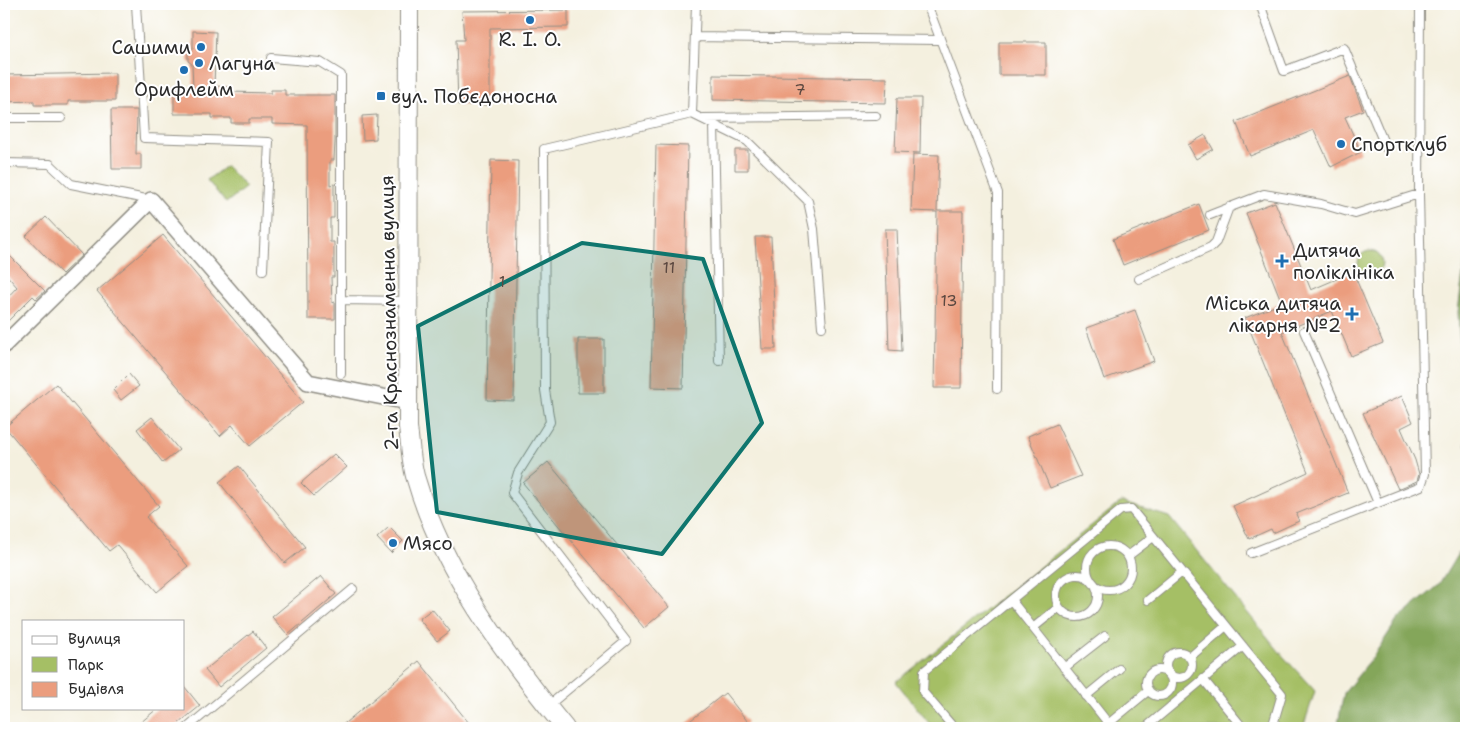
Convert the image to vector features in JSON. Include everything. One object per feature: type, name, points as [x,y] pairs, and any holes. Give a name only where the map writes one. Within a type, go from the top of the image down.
[{"type":"street","name":"2-га Краснознаменна вулиця","points":[[409,4],[408,427],[415,474],[428,516],[486,624],[565,728]]},
{"type":"street","points":[[4,345],[151,200],[308,382],[408,402]]},
{"type":"lane","points":[[136,4],[144,138],[269,142],[263,270]]},
{"type":"lane","points":[[692,114],[696,4]]},
{"type":"lane","points":[[927,4],[998,193],[998,389]]},
{"type":"lane","points":[[1260,4],[1284,71],[1344,48],[1386,148]]},
{"type":"lane","points":[[1251,553],[1421,486],[1424,474],[1418,194],[1420,4]]},
{"type":"lane","points":[[695,37],[939,40]]},
{"type":"lane","points":[[271,58],[320,62],[340,76],[341,374]]},
{"type":"lane","points":[[547,706],[626,641],[512,493],[518,473],[550,422],[545,390],[544,149],[692,114],[747,141],[808,201],[814,229],[822,326]]},
{"type":"lane","points":[[701,118],[876,116]]},
{"type":"lane","points":[[4,118],[61,118]]},
{"type":"lane","points":[[714,124],[719,361]]},
{"type":"lane","points":[[4,163],[50,164],[71,184],[151,200]]},
{"type":"lane","points":[[1210,215],[1264,194],[1321,204],[1355,214],[1418,194]]},
{"type":"lane","points":[[1139,279],[1211,247],[1216,242],[1229,207]]},
{"type":"lane","points":[[341,300],[408,301]]},
{"type":"lane","points":[[1304,331],[1378,503]]},
{"type":"lane","points":[[954,728],[924,692],[924,671],[1121,510],[1130,509],[1282,694],[1272,728]]},
{"type":"lane","points":[[1128,556],[1153,537]]},
{"type":"lane","points":[[1094,584],[1090,578],[1088,564],[1095,551],[1109,546],[1116,547],[1128,556],[1131,570],[1126,583],[1114,590],[1107,590],[1094,584],[1090,578],[1076,574],[1062,580],[1056,593],[1059,607],[1070,616],[1076,617],[1089,613],[1094,608],[1098,596],[1094,584]]},
{"type":"lane","points":[[1148,600],[1182,572]]},
{"type":"lane","points":[[187,728],[353,589]]},
{"type":"lane","points":[[1012,600],[1110,726],[1148,691]]},
{"type":"lane","points":[[1033,628],[1059,607]]},
{"type":"lane","points":[[1190,657],[1226,626]]},
{"type":"lane","points":[[1064,668],[1105,636]]},
{"type":"lane","points":[[1147,728],[1243,646]]},
{"type":"lane","points":[[1170,675],[1166,667],[1170,655],[1182,652],[1190,657],[1192,665],[1190,673],[1182,678],[1170,675],[1158,669],[1150,672],[1145,684],[1148,691],[1156,696],[1165,695],[1172,684],[1170,675]]},
{"type":"lane","points":[[1086,696],[1119,669]]},
{"type":"lane","points":[[1203,679],[1243,728]]},
{"type":"highlighted area","points":[[582,243],[703,259],[762,423],[662,554],[437,512],[418,326]]},
{"type":"green space","points":[[226,166],[246,187],[226,203],[207,180]]},
{"type":"green space","points":[[1466,250],[1466,446],[1458,312]]},
{"type":"green space","points":[[1370,251],[1379,254],[1382,263],[1379,272],[1370,275],[1361,272],[1358,263],[1361,254]]},
{"type":"green space","points":[[1121,502],[1169,517],[1283,656],[1315,691],[1303,728],[933,728],[896,682]]},
{"type":"green space","points":[[1466,540],[1466,728],[1337,728],[1344,693],[1372,658],[1398,619],[1439,585]]},
{"type":"building","points":[[568,10],[568,27],[490,28],[490,105],[458,105],[456,40],[464,40],[462,11]]},
{"type":"building","points":[[193,31],[216,32],[214,86],[229,87],[229,92],[271,93],[271,90],[285,90],[285,95],[335,95],[334,160],[330,160],[330,185],[334,184],[334,218],[330,218],[330,242],[334,242],[334,277],[331,277],[332,303],[335,302],[335,319],[308,319],[307,125],[272,124],[272,119],[249,119],[249,123],[231,123],[231,118],[212,118],[212,114],[174,114],[174,88],[193,88],[192,64],[188,61],[188,53],[193,50]]},
{"type":"building","points":[[999,42],[1046,42],[1046,75],[999,75]]},
{"type":"building","points":[[115,73],[115,101],[68,101],[68,105],[34,105],[34,101],[4,102],[4,75]]},
{"type":"building","points":[[713,75],[887,78],[886,103],[713,100]]},
{"type":"building","points":[[1350,76],[1363,110],[1345,117],[1361,152],[1331,167],[1314,130],[1250,156],[1236,122]]},
{"type":"building","points":[[897,98],[921,98],[920,153],[895,152]]},
{"type":"building","points":[[111,110],[137,110],[136,154],[141,154],[141,169],[112,169]]},
{"type":"building","points":[[377,115],[376,139],[363,140],[362,116]]},
{"type":"building","points":[[1205,135],[1213,149],[1196,159],[1188,145]]},
{"type":"building","points":[[656,145],[688,146],[683,388],[651,387]]},
{"type":"building","points":[[735,150],[748,150],[748,170],[735,170]]},
{"type":"building","points":[[913,154],[939,155],[937,211],[963,211],[961,388],[934,388],[937,212],[911,211]]},
{"type":"building","points":[[491,160],[518,161],[514,401],[487,400]]},
{"type":"building","points":[[1275,202],[1311,290],[1353,272],[1383,343],[1351,356],[1332,311],[1282,332],[1348,493],[1296,514],[1299,521],[1273,533],[1271,529],[1249,539],[1233,506],[1308,472],[1245,318],[1282,303],[1246,213]]},
{"type":"building","points":[[1199,204],[1209,230],[1123,265],[1113,239]]},
{"type":"building","points":[[46,217],[82,255],[62,274],[26,236]]},
{"type":"building","points":[[885,229],[897,229],[902,351],[889,350]]},
{"type":"building","points":[[163,235],[303,402],[250,446],[232,425],[220,436],[97,291]]},
{"type":"building","points":[[755,237],[771,237],[776,349],[762,349]]},
{"type":"building","points":[[4,250],[45,291],[36,299],[33,296],[4,325],[4,301],[17,287],[4,272]]},
{"type":"building","points":[[1135,310],[1154,361],[1104,379],[1086,328]]},
{"type":"building","points":[[578,339],[604,339],[604,393],[578,393]]},
{"type":"building","points":[[129,374],[139,386],[121,400],[113,390]]},
{"type":"building","points":[[56,384],[159,506],[146,517],[188,566],[157,592],[117,545],[109,551],[5,427]]},
{"type":"building","points":[[1402,396],[1413,422],[1401,428],[1419,474],[1417,481],[1398,489],[1363,413]]},
{"type":"building","points":[[152,417],[179,450],[163,463],[137,429]]},
{"type":"building","points":[[1057,424],[1081,476],[1050,488],[1028,436]]},
{"type":"building","points":[[334,454],[347,467],[314,496],[301,483]]},
{"type":"building","points":[[548,462],[669,607],[644,628],[523,483]]},
{"type":"building","points":[[239,466],[305,547],[285,563],[219,482]]},
{"type":"building","points":[[389,527],[403,541],[391,553],[377,538]]},
{"type":"building","points":[[321,576],[336,594],[288,635],[272,617]]},
{"type":"building","points":[[432,609],[450,631],[437,641],[419,619]]},
{"type":"building","points":[[253,631],[266,648],[219,687],[205,670]]},
{"type":"building","points":[[419,661],[469,723],[463,728],[339,728]]},
{"type":"building","points":[[185,687],[200,706],[173,728],[134,728],[156,710],[185,710]]},
{"type":"building","points":[[725,693],[748,722],[742,728],[681,728]]},
{"type":"place","name":"R. I. O.","points":[[530,20]]},
{"type":"place","name":"Сашими","points":[[201,47]]},
{"type":"place","name":"Лагуна","points":[[199,63]]},
{"type":"place","name":"Орифлейм","points":[[184,70]]},
{"type":"place","name":"вул. Побєдоносна","points":[[381,96]]},
{"type":"place","name":"Спортклуб","points":[[1341,144]]},
{"type":"place","name":"Дитяча поліклініка","points":[[1282,261]]},
{"type":"place","name":"Міська дитяча лікарня №2","points":[[1352,314]]},
{"type":"place","name":"Мясо","points":[[393,543]]}]
